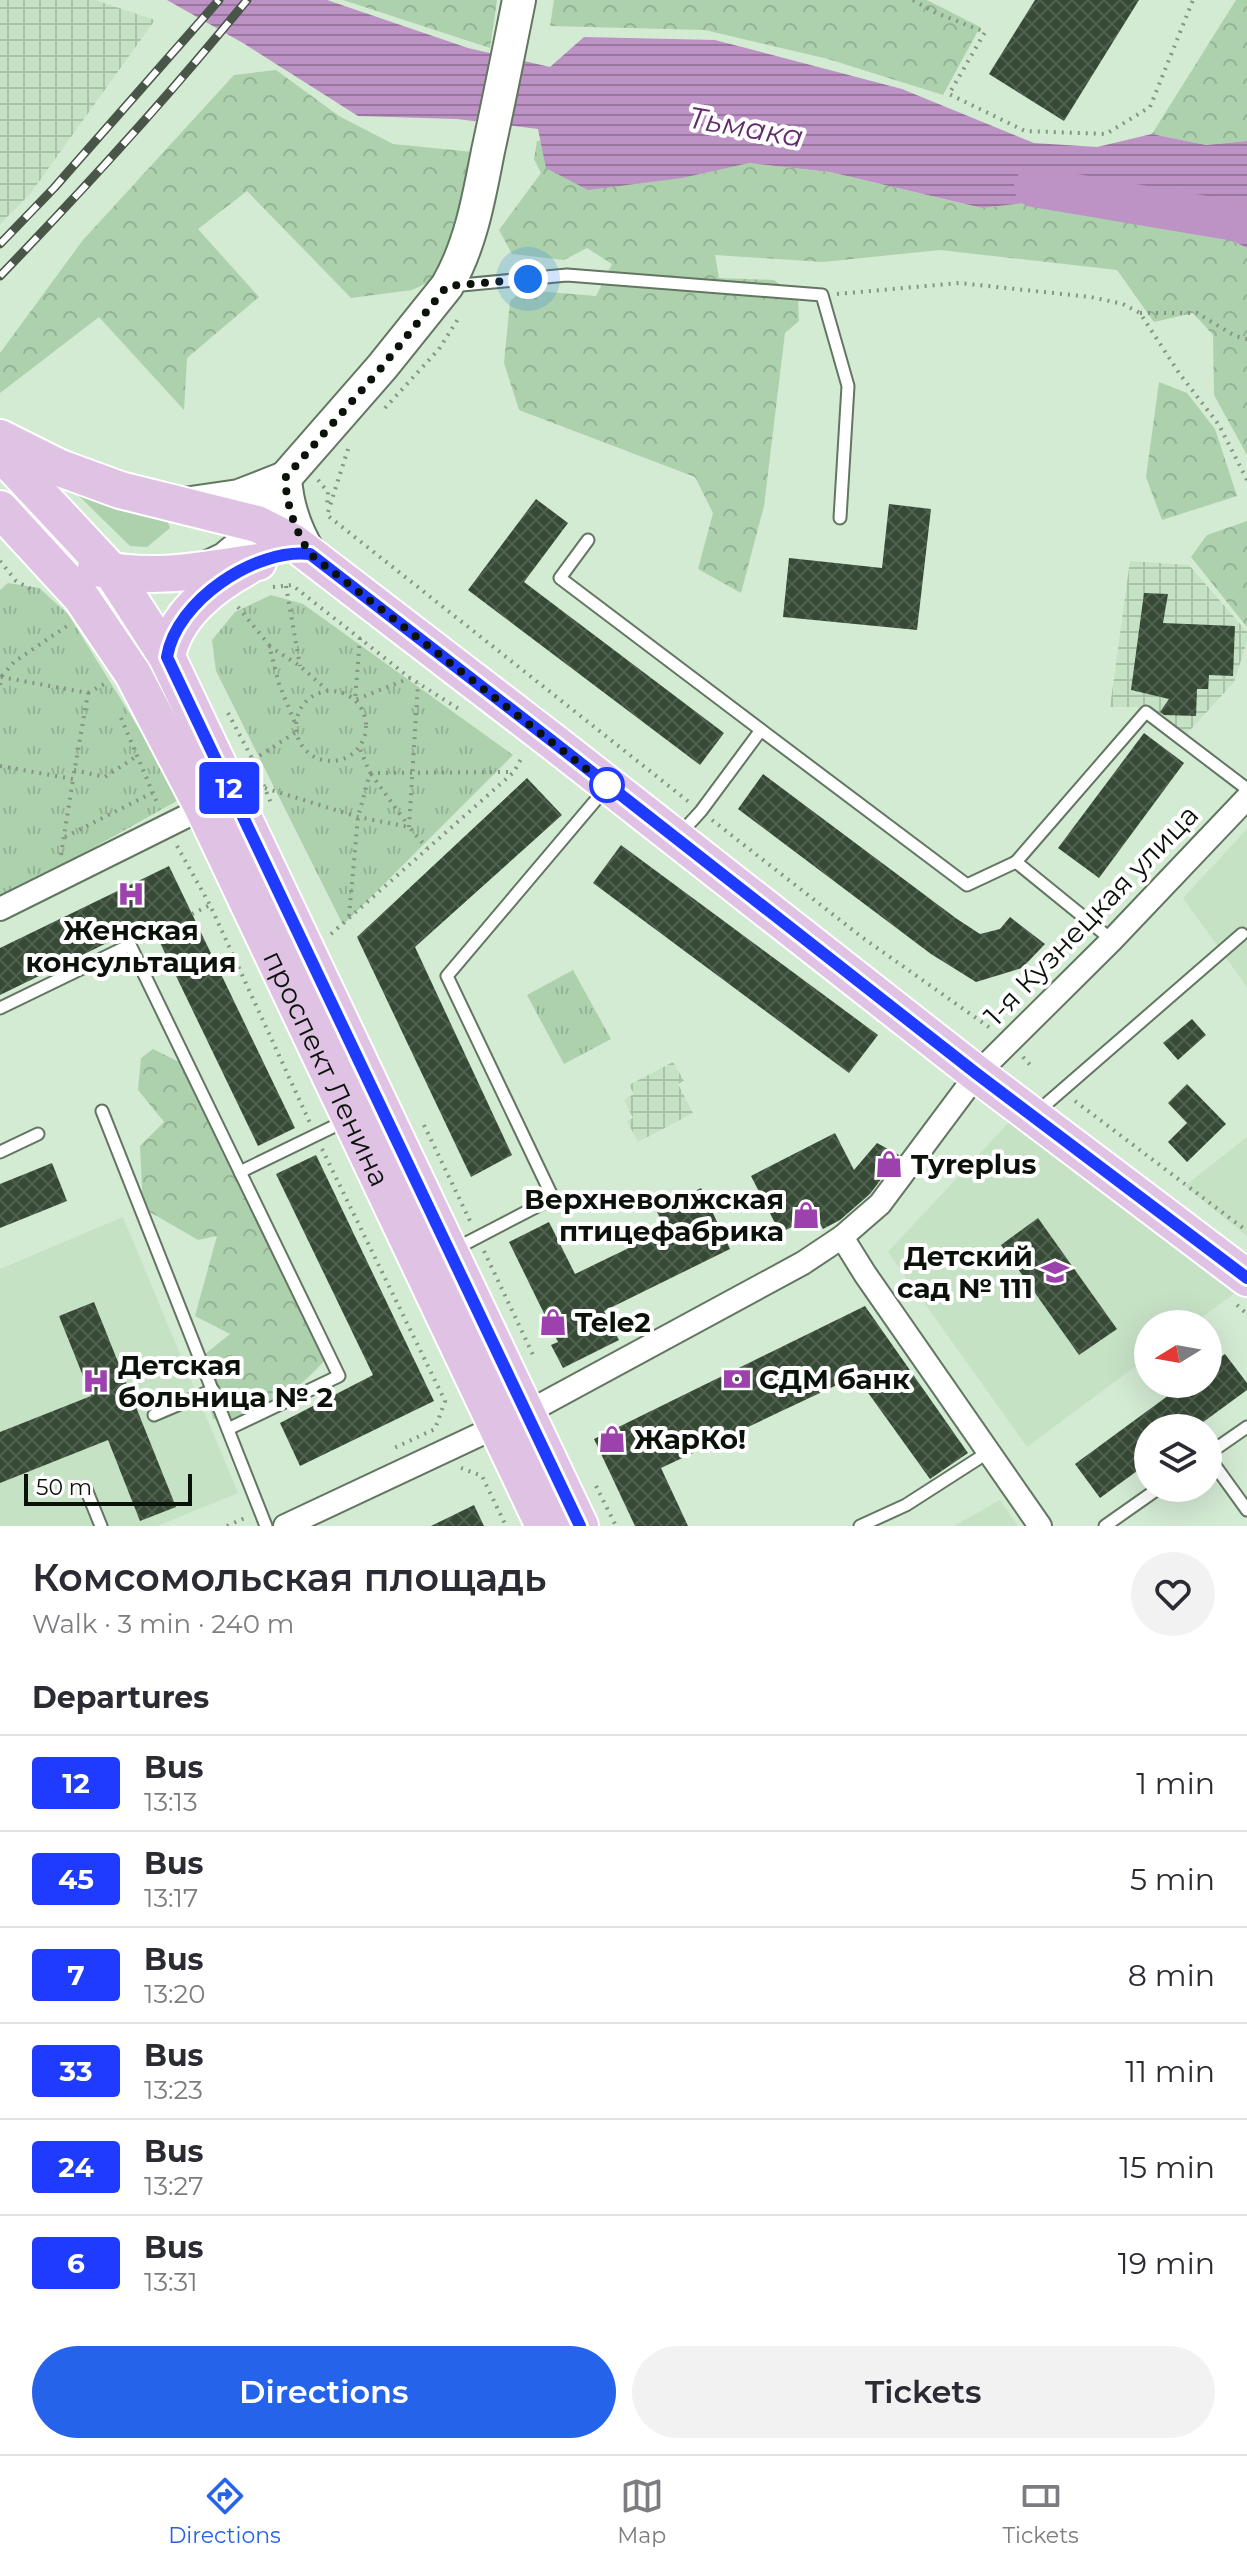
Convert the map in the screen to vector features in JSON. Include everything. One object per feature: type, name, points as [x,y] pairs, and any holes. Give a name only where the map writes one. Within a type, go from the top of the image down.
[{"type":"main road","points":[[193,572],[235,552],[294,469],[447,286],[467,245],[519,0]]},
{"type":"main road","points":[[0,438],[60,468],[120,490],[257,524],[293,542],[977,1074],[1247,1278]]},
{"type":"main road","name":"проспект Ленина","points":[[0,452],[112,572],[167,657],[451,1251],[512,1420],[544,1526]]},
{"type":"main road","points":[[173,504],[227,499],[251,493],[294,469]]},
{"type":"main road","points":[[294,469],[287,501],[294,524],[310,554]]},
{"type":"main road","name":"проспект Ленина","points":[[0,509],[81,597],[127,664],[203,808],[349,1119],[512,1420],[580,1526]]},
{"type":"main road","points":[[32,542],[70,561],[112,572],[153,576],[193,572],[264,575]]},
{"type":"main road","points":[[167,657],[172,637],[183,620],[217,586],[264,575],[284,554],[310,554]]},
{"type":"main road","points":[[183,620],[193,572]]},
{"type":"street","name":"1-я Кузнецкая улица","points":[[298,1523],[512,1420],[803,1263],[842,1237],[880,1204],[977,1074],[1112,940],[1247,798]]},
{"type":"street","points":[[0,909],[203,808]]},
{"type":"street","points":[[842,1237],[987,1453],[1040,1526]]},
{"type":"lane","points":[[447,286],[567,275],[822,295],[848,386],[840,518]]},
{"type":"lane","points":[[588,540],[560,578],[967,885],[1016,862],[1146,712],[1247,789]]},
{"type":"lane","points":[[676,838],[701,811],[761,730]]},
{"type":"lane","points":[[451,1251],[553,1198],[447,976],[608,785]]},
{"type":"lane","points":[[1016,862],[1112,940]]},
{"type":"lane","points":[[1034,1115],[1242,934]]},
{"type":"lane","points":[[0,1008],[130,945],[339,1376],[228,1429]]},
{"type":"lane","points":[[102,1111],[266,1526]]},
{"type":"lane","points":[[240,1172],[349,1119]]},
{"type":"lane","points":[[0,1152],[38,1134]]},
{"type":"lane","points":[[154,1415],[213,1390]]},
{"type":"lane","points":[[1222,1445],[1247,1427]]},
{"type":"lane","points":[[860,1526],[906,1505],[987,1453]]},
{"type":"lane","points":[[1222,1475],[1247,1510]]},
{"type":"lane","points":[[86,1489],[101,1526]]},
{"type":"lane","points":[[1105,1526],[1139,1502]]},
{"type":"path","points":[[913,0],[934,12],[985,32],[949,94],[1025,131],[1106,134],[1150,107],[1193,0]]},
{"type":"path","points":[[822,295],[959,283],[1091,297],[1123,304],[1140,313],[1197,313],[1235,336],[1247,339]]},
{"type":"path","points":[[382,411],[439,349],[480,284]]},
{"type":"path","points":[[1140,313],[1179,373],[1219,425],[1247,480]]},
{"type":"path","points":[[327,515],[349,444]]},
{"type":"path","points":[[294,469],[328,492],[327,515]]},
{"type":"path","points":[[327,515],[863,938],[1009,1042],[1032,1067]]},
{"type":"path","points":[[0,561],[16,581],[38,593]]},
{"type":"path","points":[[264,575],[286,586],[292,585],[410,678],[466,713]]},
{"type":"path","points":[[286,586],[300,666]]},
{"type":"path","points":[[232,600],[269,645],[300,666],[327,690]]},
{"type":"path","points":[[0,685],[1,677],[14,662],[69,625],[63,616]]},
{"type":"path","points":[[355,700],[360,638]]},
{"type":"path","points":[[269,645],[279,684],[296,725]]},
{"type":"path","points":[[1,677],[88,693],[106,683],[98,672]]},
{"type":"path","points":[[355,700],[410,678]]},
{"type":"path","points":[[409,827],[418,683]]},
{"type":"path","points":[[327,690],[342,692],[355,700],[363,710],[367,723],[359,748],[336,761],[323,760],[311,754],[296,732],[298,713],[305,702],[327,690]]},
{"type":"path","points":[[56,882],[88,693]]},
{"type":"path","points":[[226,709],[253,760],[274,812]]},
{"type":"path","points":[[118,712],[167,825],[210,905],[316,1135],[445,1401],[435,1429],[381,1454]]},
{"type":"path","points":[[253,760],[296,732]]},
{"type":"path","points":[[512,746],[534,762]]},
{"type":"path","points":[[359,748],[370,773],[428,849]]},
{"type":"path","points":[[74,770],[105,777],[137,755]]},
{"type":"path","points":[[329,935],[514,772],[523,755]]},
{"type":"path","points":[[0,766],[73,779]]},
{"type":"path","points":[[370,773],[514,772]]},
{"type":"path","points":[[349,918],[358,817],[370,773]]},
{"type":"path","points":[[265,788],[358,817],[409,827]]},
{"type":"path","points":[[65,837],[152,793]]},
{"type":"path","points":[[192,914],[210,905]]},
{"type":"path","points":[[130,945],[178,921]]},
{"type":"path","points":[[1061,1091],[1247,1231]]},
{"type":"path","points":[[482,1476],[506,1526]]},
{"type":"path","points":[[227,1526],[260,1511]]},
{"type":"shaded area","points":[[0,0],[95,0],[155,20],[30,194],[0,224]]},
{"type":"shaded area","points":[[1130,561],[1189,565],[1247,632],[1247,642],[1234,682],[1183,738],[1145,707],[1110,707]]},
{"type":"shaded area","points":[[1247,829],[1247,987],[1183,898]]},
{"type":"shaded area","points":[[673,1062],[684,1081],[678,1084],[693,1113],[638,1142],[627,1121],[633,1118],[624,1100],[634,1094],[629,1085]]},
{"type":"shaded area","name":"Детский сад № 111","points":[[1012,1119],[1235,1293],[1212,1310],[1134,1310],[1134,1367],[1027,1447],[888,1252]]},
{"type":"shaded area","points":[[1247,1137],[1247,1236],[1185,1186]]},
{"type":"shaded area","name":"Детская больница № 2","points":[[123,1217],[238,1493],[157,1526],[0,1526],[0,1269]]},
{"type":"shaded area","points":[[1000,1500],[1018,1526],[954,1526]]},
{"type":"green space","points":[[343,0],[497,0],[490,48]]},
{"type":"green space","points":[[554,0],[927,0],[980,27],[943,95],[828,59],[705,30],[550,26]]},
{"type":"green space","points":[[1236,0],[1247,0],[1247,141],[1206,145],[1152,134]]},
{"type":"green space","points":[[276,70],[339,116],[393,144],[473,152],[444,275],[412,290],[351,298],[247,191],[198,229],[259,297],[187,358],[184,410],[99,317],[0,393],[0,353],[83,240],[234,75]]},
{"type":"green space","points":[[537,141],[716,142],[749,163],[830,172],[981,208],[1091,195],[1168,209],[1247,248],[1247,455],[1214,395],[1213,335],[1193,313],[1154,322],[1117,270],[940,250],[823,262],[715,255],[719,278],[774,280],[798,299],[799,321],[785,333],[764,506],[741,593],[698,569],[713,513],[695,477],[519,410],[504,363],[510,301],[523,290],[596,296],[612,264],[587,248],[564,260],[512,254],[499,230],[541,173],[534,159]]},
{"type":"green space","points":[[1159,382],[1187,393],[1215,429],[1237,496],[1162,520],[1146,477]]},
{"type":"green space","points":[[72,486],[167,520],[170,528],[147,547],[130,546]]},
{"type":"green space","points":[[1247,521],[1247,627],[1191,557],[1207,535]]},
{"type":"green space","points":[[8,583],[39,588],[68,614],[182,798],[0,900],[0,590]]},
{"type":"green space","points":[[271,595],[303,604],[513,755],[343,925],[216,671],[212,640],[235,612]]},
{"type":"green space","points":[[573,970],[611,1039],[564,1064],[527,995]]},
{"type":"green space","points":[[153,1049],[181,1063],[324,1361],[282,1398],[244,1419],[213,1419],[199,1359],[230,1334],[195,1316],[217,1236],[198,1240],[143,1208],[140,1146],[164,1122],[138,1090],[141,1058]]},
{"type":"water","points":[[167,0],[327,0],[468,48],[550,67],[584,37],[715,40],[902,89],[1034,143],[1097,147],[1152,134],[1206,145],[1247,141],[1247,248],[1169,209],[1091,195],[982,208],[830,172],[749,163],[682,178],[588,190],[546,168],[538,129],[457,119],[358,116],[243,43]]},
{"type":"building","points":[[1035,0],[1139,0],[1064,121],[989,74]]},
{"type":"building","points":[[536,499],[568,523],[524,582],[724,733],[700,765],[468,590]]},
{"type":"building","points":[[889,504],[931,509],[917,630],[783,617],[789,558],[882,568]]},
{"type":"building","points":[[1144,593],[1168,594],[1163,623],[1235,626],[1233,676],[1209,675],[1208,689],[1197,689],[1196,716],[1164,715],[1160,712],[1169,699],[1131,690]]},
{"type":"building","points":[[1144,733],[1184,763],[1099,878],[1058,848]]},
{"type":"building","points":[[763,774],[980,934],[1000,929],[1010,917],[1045,944],[1022,968],[976,982],[931,954],[738,809]]},
{"type":"building","points":[[527,778],[562,815],[415,947],[512,1155],[471,1177],[357,937]]},
{"type":"building","points":[[621,845],[878,1035],[849,1073],[593,883]]},
{"type":"building","points":[[169,866],[295,1128],[258,1146],[150,922],[0,995],[0,948]]},
{"type":"building","points":[[1192,1019],[1206,1035],[1178,1060],[1163,1043]]},
{"type":"building","points":[[1187,1084],[1226,1124],[1187,1162],[1168,1142],[1187,1123],[1168,1103]]},
{"type":"building","points":[[835,1133],[854,1170],[877,1143],[899,1155],[870,1194],[840,1220],[823,1229],[815,1215],[780,1233],[751,1176]]},
{"type":"building","points":[[316,1155],[434,1401],[300,1466],[280,1423],[373,1375],[276,1174]]},
{"type":"building","points":[[52,1163],[67,1201],[0,1228],[0,1184]]},
{"type":"building","points":[[701,1188],[730,1249],[604,1311],[619,1340],[563,1368],[551,1345],[558,1342],[509,1242],[549,1222],[575,1274],[666,1230],[656,1210]]},
{"type":"building","points":[[1038,1218],[1117,1329],[1079,1355],[1001,1245]]},
{"type":"building","points":[[94,1302],[176,1507],[140,1521],[108,1440],[0,1483],[0,1432],[91,1396],[59,1316]]},
{"type":"building","points":[[865,1306],[968,1453],[930,1479],[856,1376],[661,1468],[688,1526],[635,1526],[594,1439]]},
{"type":"building","points":[[1225,1354],[1247,1383],[1247,1390],[1214,1414],[1143,1414],[1165,1398],[1222,1398],[1222,1356]]},
{"type":"building","points":[[1134,1421],[1134,1473],[1100,1498],[1075,1464]]},
{"type":"building","points":[[474,1505],[484,1526],[431,1526]]},
{"type":"waterway","name":"Тьмака","points":[[1034,187],[1247,223]]},
{"type":"railway","points":[[0,244],[54,188],[219,0]]},
{"type":"railway","points":[[0,276],[126,141],[247,0]]},
{"type":"bus line","name":"12","points":[[580,1526],[167,657],[174,632],[193,607],[230,577],[266,558],[310,554],[977,1074],[1247,1278]]},
{"type":"place","name":"Женская консультация","points":[[131,894]]},
{"type":"place","name":"Tyreplus","points":[[889,1164]]},
{"type":"place","name":"Верхневолжская птицефабрика","points":[[806,1215]]},
{"type":"place","name":"Детский сад № 111","points":[[1055,1272]]},
{"type":"place","name":"Tele2","points":[[553,1322]]},
{"type":"place","name":"СДМ банк","points":[[737,1379]]},
{"type":"place","name":"Детская больница № 2","points":[[96,1381]]},
{"type":"place","name":"ЖарКо!","points":[[612,1439]]},
{"type":"route","points":[[528,279],[447,286],[382,367],[285,478],[287,501],[298,534],[310,554],[607,785]]}]
